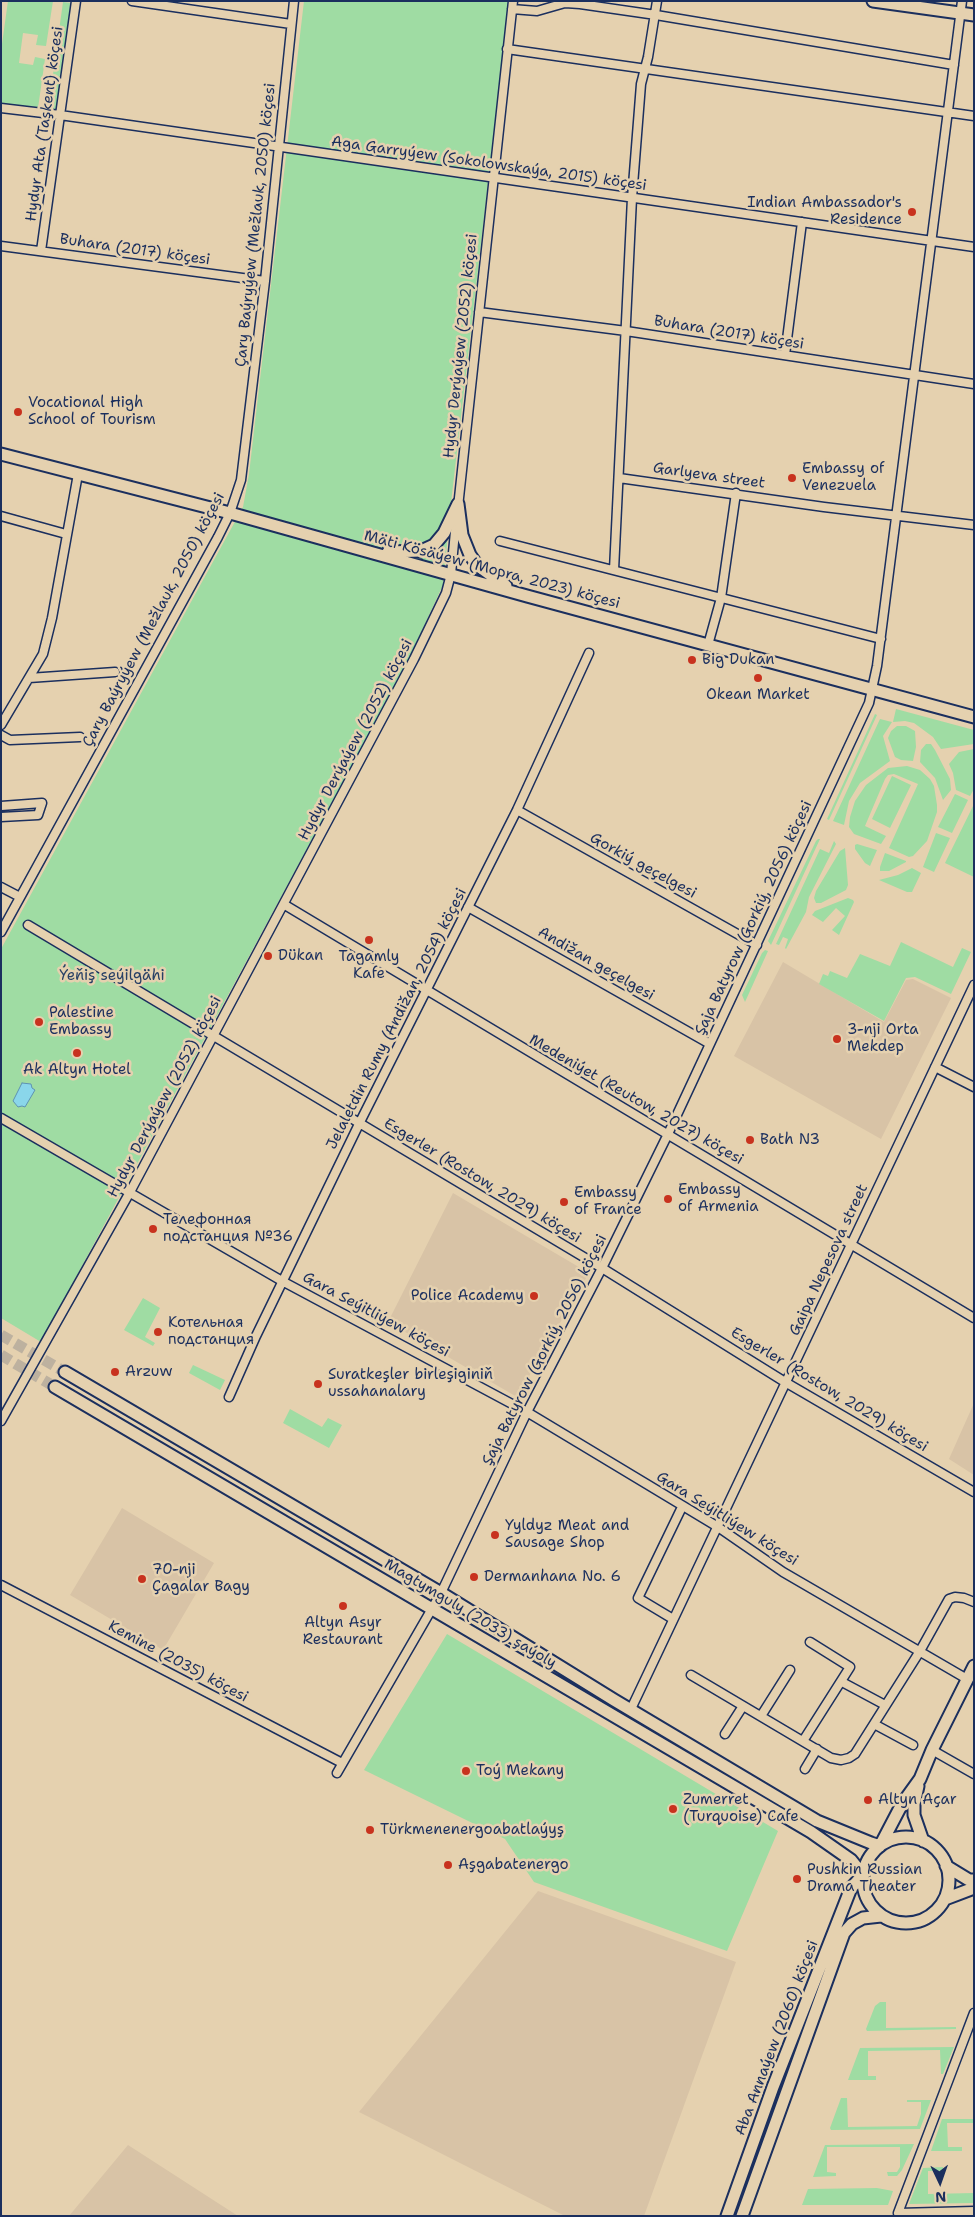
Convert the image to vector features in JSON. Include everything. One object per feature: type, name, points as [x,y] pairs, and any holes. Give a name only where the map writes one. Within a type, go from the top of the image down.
[{"type":"main road","points":[[873,1],[961,7],[974,14]]},
{"type":"main road","name":"Mäti Kösäýew (Mopra, 2023) köçesi","points":[[2,457],[78,474],[230,513],[526,596],[974,717]]},
{"type":"main road","points":[[362,550],[411,552],[421,551],[434,545],[444,533],[458,504]]},
{"type":"main road","points":[[458,504],[464,544],[477,565],[493,578],[526,596]]},
{"type":"main road","name":"Magtymguly (2033) şaýoly","points":[[65,1372],[441,1592],[817,1821],[860,1840],[880,1846]]},
{"type":"main road","name":"Magtymguly (2033) şaýoly","points":[[55,1388],[433,1608],[811,1832],[851,1860],[863,1875]]},
{"type":"main road","points":[[923,1841],[914,1815],[914,1804],[920,1779],[932,1750],[974,1666]]},
{"type":"main road","points":[[880,1846],[902,1804],[920,1779]]},
{"type":"main road","points":[[974,1880],[969,1880],[946,1866],[937,1852],[923,1841],[900,1838],[880,1846],[872,1853],[865,1866],[863,1875],[866,1897],[872,1907],[881,1916],[893,1921],[906,1923],[930,1916],[945,1899],[974,1888]]},
{"type":"main road","points":[[945,1899],[948,1886],[946,1866]]},
{"type":"main road","name":"Aba Annaýew (2060) köçesi","points":[[727,2216],[773,2087],[851,1888],[863,1875]]},
{"type":"main road","name":"Aba Annaýew (2060) köçesi","points":[[742,2216],[844,1933],[852,1924],[863,1918],[881,1916]]},
{"type":"street","name":"Hydyr Ata (Taşkent) köçesi","points":[[41,251],[76,1]]},
{"type":"street","points":[[132,1],[291,24]]},
{"type":"street","name":"Çary Baýryýew (Mežlauk, 2050) köçesi","points":[[1,932],[230,513],[242,480],[294,1]]},
{"type":"street","points":[[614,570],[632,198],[641,84],[657,1]]},
{"type":"street","points":[[512,5],[537,11],[564,3],[656,14],[954,64]]},
{"type":"street","name":"Hydyr Derýaýew (2052) köçesi","points":[[1,1421],[130,1192],[214,1036],[414,659],[446,593],[451,574],[512,5]]},
{"type":"street","name":"Şaja Batyrow (Gorkiý, 2056) köçesi","points":[[337,1773],[433,1608],[527,1412],[602,1268],[668,1134],[757,945],[842,763],[874,689],[961,7]]},
{"type":"street","points":[[507,49],[974,116]]},
{"type":"street","name":"Aga Garryýew (Sokolowskaýa, 2015) köçesi","points":[[1,108],[974,247]]},
{"type":"street","points":[[785,355],[802,222]]},
{"type":"street","name":"Buhara (2017) köçesi","points":[[1,246],[265,281]]},
{"type":"street","name":"Buhara (2017) köçesi","points":[[479,312],[626,331],[974,384]]},
{"type":"street","points":[[1,725],[43,654],[49,636],[78,474]]},
{"type":"street","name":"Garlyeva street","points":[[619,478],[736,493],[824,507],[974,525]]},
{"type":"street","points":[[708,644],[721,598],[736,493]]},
{"type":"street","points":[[1,516],[66,534]]},
{"type":"street","points":[[500,541],[880,639]]},
{"type":"street","name":"Jelaletdin Rumy (Andižan, 2054) köçesi","points":[[228,1397],[359,1124],[517,810],[589,653]]},
{"type":"street","points":[[29,678],[115,672]]},
{"type":"street","points":[[1,735],[10,740],[80,737]]},
{"type":"street","points":[[1,806],[42,803],[38,815],[1,817]]},
{"type":"street","name":"Gorkiý geçelgesi","points":[[517,810],[757,945]]},
{"type":"street","points":[[1,887],[20,897]]},
{"type":"street","name":"Medeniýet (Reutow, 2027) köçesi","points":[[284,905],[974,1318]]},
{"type":"street","name":"Andižan geçelgesi","points":[[468,907],[710,1044]]},
{"type":"street","name":"Esgerler (Rostow, 2029) köçesi","points":[[28,925],[602,1268],[785,1382],[974,1492]]},
{"type":"street","name":"Gaipa Nepesova street","points":[[631,1709],[785,1382],[853,1244],[974,985]]},
{"type":"street","points":[[935,1067],[974,1088]]},
{"type":"street","name":"Gara Seýitliýew köçesi","points":[[1,1118],[282,1281],[527,1412],[718,1526],[784,1572],[967,1679]]},
{"type":"street","points":[[673,1619],[638,1598],[682,1506]]},
{"type":"street","name":"Kemine (2035) köçesi","points":[[1,1585],[342,1763]]},
{"type":"street","points":[[691,1675],[831,1758],[841,1760],[850,1758],[855,1754],[920,1651],[949,1599],[955,1597],[964,1598],[974,1602]]},
{"type":"street","points":[[803,1741],[850,1669],[849,1665],[810,1642]]},
{"type":"street","points":[[761,1716],[790,1670]]},
{"type":"street","points":[[842,1682],[885,1706]]},
{"type":"street","points":[[726,1734],[743,1706]]},
{"type":"street","points":[[874,1724],[913,1745]]},
{"type":"street","points":[[805,1769],[817,1749]]},
{"type":"street","points":[[932,1750],[974,1774]]},
{"type":"street","points":[[974,2013],[898,2213],[974,2211]]},
{"type":"shaded area","name":"3-nji Orta Mekdep","points":[[783,962],[884,1022],[906,980],[913,979],[951,998],[881,1139],[734,1056]]},
{"type":"shaded area","points":[[453,1193],[589,1273],[517,1397],[388,1322]]},
{"type":"shaded area","points":[[974,1403],[974,1475],[949,1459]]},
{"type":"shaded area","name":"70-nji Çagalar Bagy","points":[[122,1508],[214,1563],[163,1650],[70,1595]]},
{"type":"shaded area","points":[[538,1891],[736,1962],[644,2216],[565,2216],[359,2112]]},
{"type":"shaded area","points":[[128,2145],[238,2216],[69,2216]]},
{"type":"green space","points":[[8,1],[53,1],[46,46],[36,45],[38,35],[23,33],[19,63],[33,65],[35,57],[45,59],[38,108],[1,103],[1,51]]},
{"type":"green space","name":"Ýeňiş seýilgähi","points":[[304,1],[509,1],[443,585],[406,665],[41,1342],[1,1318],[1,949],[243,507],[249,474]]},
{"type":"green space","points":[[63,2],[72,3],[56,111],[48,110]]},
{"type":"green space","points":[[896,709],[974,730],[974,744],[941,749],[933,737],[914,723],[905,721],[893,722]]},
{"type":"green space","points":[[875,714],[877,715],[829,820],[827,819]]},
{"type":"green space","points":[[880,719],[892,722],[883,736],[890,761],[860,783],[849,801],[844,825],[833,821]]},
{"type":"green space","points":[[897,726],[906,726],[915,731],[916,747],[913,761],[901,760],[895,757],[888,738],[891,731]]},
{"type":"green space","points":[[926,744],[931,744],[950,779],[951,790],[943,800],[935,778],[920,762],[921,750]]},
{"type":"green space","points":[[974,749],[974,789],[970,796],[956,790],[953,773],[949,764],[959,752]]},
{"type":"green space","points":[[907,766],[920,770],[930,779],[934,786],[937,805],[937,812],[927,841],[913,856],[909,857],[889,848],[918,784],[894,774],[888,775],[885,779],[865,826],[886,836],[881,844],[854,834],[849,827],[855,801],[866,785],[888,768]]},
{"type":"green space","points":[[892,776],[911,785],[890,828],[872,819]]},
{"type":"green space","points":[[955,794],[968,800],[952,833],[938,827]]},
{"type":"green space","points":[[974,804],[974,877],[945,863]]},
{"type":"green space","points":[[936,833],[950,838],[934,872],[923,867]]},
{"type":"green space","points":[[818,839],[820,839],[771,945],[768,941]]},
{"type":"green space","points":[[834,841],[836,844],[809,897],[806,912],[786,949],[788,939],[783,937],[779,945],[776,944],[820,849],[829,853]]},
{"type":"green space","points":[[857,844],[877,850],[870,866],[865,863],[855,849]]},
{"type":"green space","points":[[845,848],[848,885],[846,890],[821,903],[816,903],[814,898],[816,891],[840,851]]},
{"type":"green space","points":[[885,853],[906,862],[889,871],[880,871]]},
{"type":"green space","points":[[912,868],[921,873],[912,892],[907,892],[879,880],[898,875]]},
{"type":"green space","points":[[848,898],[854,902],[839,935],[832,930],[845,916],[836,908],[823,922],[812,915],[815,911]]},
{"type":"green space","points":[[901,942],[953,967],[962,948],[971,952],[951,994],[915,977],[906,978],[884,1021],[819,984],[823,974],[828,976],[830,971],[847,978],[860,954],[890,966]]},
{"type":"green space","points":[[765,950],[768,951],[745,1002],[742,995]]},
{"type":"green space","points":[[143,1298],[160,1308],[145,1337],[155,1343],[153,1346],[124,1330]]},
{"type":"green space","points":[[193,1365],[225,1380],[220,1390],[189,1373]]},
{"type":"green space","points":[[290,1409],[322,1427],[328,1418],[342,1425],[329,1448],[283,1423]]},
{"type":"green space","points":[[447,1634],[778,1831],[727,1951],[534,1882],[505,1839],[364,1770]]},
{"type":"green space","points":[[880,2002],[886,2002],[886,2028],[956,2027],[956,2029],[867,2031],[866,2029],[875,2006]]},
{"type":"green space","points":[[954,2047],[943,2074],[941,2074],[940,2050],[868,2051],[868,2076],[876,2076],[876,2080],[848,2080],[860,2048]]},
{"type":"green space","points":[[841,2098],[847,2098],[848,2127],[917,2126],[921,2114],[921,2102],[907,2102],[907,2100],[931,2100],[920,2129],[831,2130],[830,2128]]},
{"type":"green space","points":[[942,2119],[974,2119],[974,2123],[947,2123],[948,2147],[962,2147],[962,2151],[931,2151]]},
{"type":"green space","points":[[914,2144],[902,2170],[897,2176],[888,2176],[887,2172],[897,2172],[900,2167],[900,2147],[827,2147],[827,2172],[836,2173],[836,2176],[813,2177],[825,2145]]},
{"type":"green space","points":[[943,2167],[943,2171],[928,2171],[928,2194],[974,2193],[974,2203],[909,2204],[923,2168]]},
{"type":"green space","points":[[877,2188],[893,2191],[888,2205],[802,2205],[808,2189]]},
{"type":"water","points":[[22,1083],[31,1084],[35,1090],[25,1107],[18,1107],[13,1101]]},
{"type":"tunnel","points":[[1,1335],[65,1372]]},
{"type":"tunnel","points":[[1,1355],[55,1387]]},
{"type":"place","name":"Indian Ambassador's Residence","points":[[912,212]]},
{"type":"place","name":"Vocational High School of Tourism","points":[[18,412]]},
{"type":"place","name":"Embassy of Venezuela","points":[[792,478]]},
{"type":"place","name":"Big Dukan","points":[[692,660]]},
{"type":"place","name":"Okean Market","points":[[758,678]]},
{"type":"place","name":"Tagamly Kafe","points":[[369,940]]},
{"type":"place","name":"Dükan","points":[[268,956]]},
{"type":"place","name":"Palestine Embassy","points":[[39,1022]]},
{"type":"place","name":"3-nji Orta Mekdep","points":[[837,1039]]},
{"type":"place","name":"Ak Altyn Hotel","points":[[77,1053]]},
{"type":"place","name":"Bath N3","points":[[750,1140]]},
{"type":"place","name":"Embassy of Armenia","points":[[668,1199]]},
{"type":"place","name":"Embassy of France","points":[[564,1202]]},
{"type":"place","name":"Телефонная подстанция №36","points":[[153,1229]]},
{"type":"place","name":"Police Academy","points":[[534,1296]]},
{"type":"place","name":"Котельная подстанция","points":[[158,1332]]},
{"type":"place","name":"Arzuw","points":[[115,1372]]},
{"type":"place","name":"Suratkeşler birleşiginiň ussahanalary","points":[[318,1384]]},
{"type":"place","name":"Yyldyz Meat and Sausage Shop","points":[[495,1535]]},
{"type":"place","name":"Dermanhana No. 6","points":[[474,1577]]},
{"type":"place","name":"70-nji Çagalar Bagy","points":[[142,1579]]},
{"type":"place","name":"Altyn Asyr Restaurant","points":[[343,1606]]},
{"type":"place","name":"Toý Mekany","points":[[466,1771]]},
{"type":"place","name":"Altyn Açar","points":[[868,1800]]},
{"type":"place","name":"Zumerret (Turquoise) Cafe","points":[[673,1809]]},
{"type":"place","name":"Türkmenenergoabatlaýyş","points":[[370,1830]]},
{"type":"place","name":"Aşgabatenergo","points":[[448,1865]]},
{"type":"place","name":"Pushkin Russian Drama Theater","points":[[797,1879]]}]
